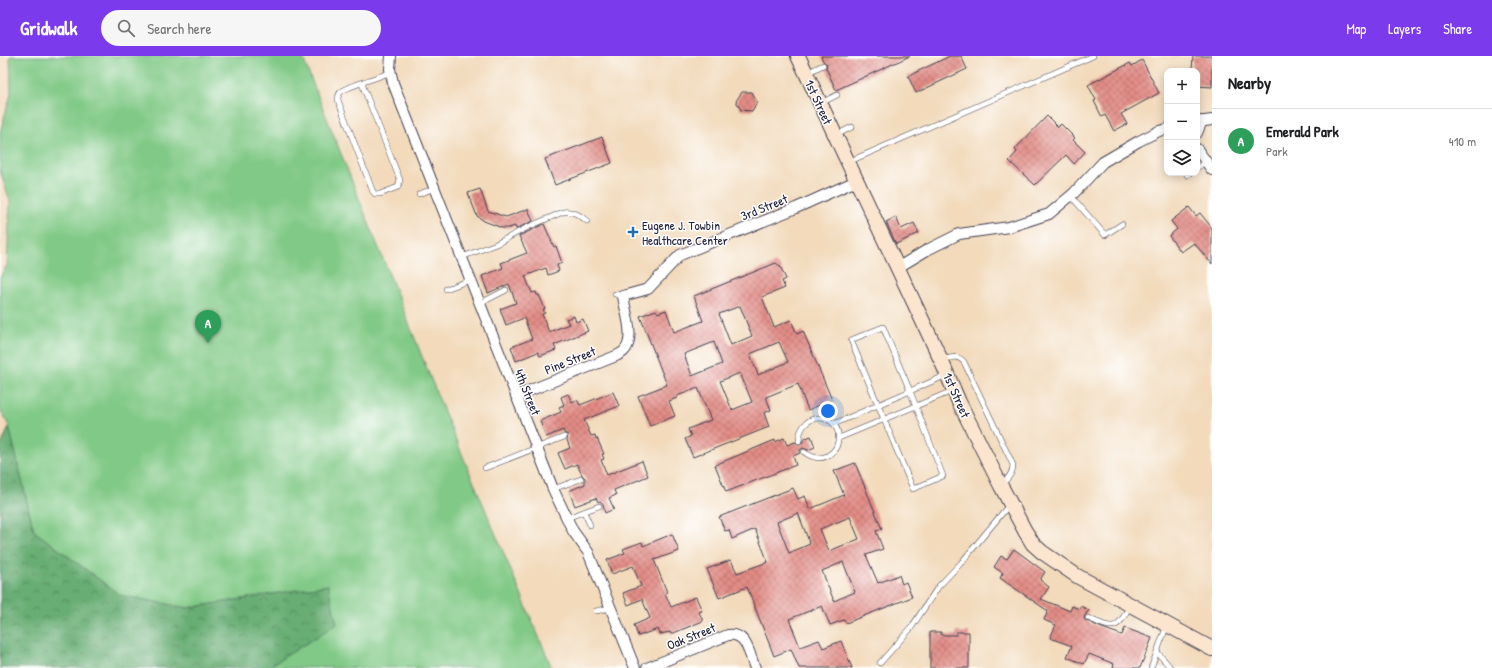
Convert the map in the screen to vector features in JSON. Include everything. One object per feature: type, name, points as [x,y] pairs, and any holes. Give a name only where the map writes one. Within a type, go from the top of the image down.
[{"type":"street","name":"4th Street","points":[[391,56],[393,83],[553,489],[573,531],[588,552],[635,668]]},
{"type":"street","name":"1st Street","points":[[798,56],[1000,486],[1033,544],[1077,576],[1212,649]]},
{"type":"street","points":[[897,268],[927,250],[959,234],[1009,227],[1049,214],[1071,196],[1103,162],[1139,141],[1164,130]]},
{"type":"street","points":[[1200,153],[1209,166]]},
{"type":"street","name":"3rd Street","points":[[629,342],[630,333],[619,295],[648,288],[680,255],[796,208],[856,181]]},
{"type":"street","name":"Pine Street","points":[[516,396],[616,356],[624,351],[629,342]]},
{"type":"street","name":"Oak Street","points":[[647,668],[728,635],[737,635],[744,640],[755,668]]},
{"type":"lane","points":[[848,162],[1093,56]]},
{"type":"lane","points":[[806,73],[823,65]]},
{"type":"lane","points":[[362,84],[400,180],[398,187],[380,194],[375,194],[373,192],[338,100],[338,95],[341,92],[391,72]]},
{"type":"lane","points":[[820,103],[837,95]]},
{"type":"lane","points":[[835,136],[852,127]]},
{"type":"lane","points":[[419,194],[435,188]]},
{"type":"lane","points":[[1071,196],[1105,235],[1122,224]]},
{"type":"lane","points":[[462,257],[496,244],[528,226],[562,212],[568,211],[583,217],[587,221]]},
{"type":"lane","points":[[446,289],[470,280]]},
{"type":"lane","points":[[480,304],[506,290]]},
{"type":"lane","points":[[883,328],[910,391],[943,476],[913,489],[878,405],[851,340],[883,328]]},
{"type":"lane","points":[[941,360],[953,356],[960,358],[964,362],[1013,465],[1010,477],[1000,486]]},
{"type":"lane","points":[[834,424],[948,375]]},
{"type":"lane","points":[[839,438],[954,390]]},
{"type":"lane","points":[[799,441],[801,428],[810,420],[823,418],[834,424],[839,438],[838,444],[829,455],[816,458],[804,452]]},
{"type":"lane","points":[[485,468],[564,437]]},
{"type":"lane","points":[[553,489],[581,479]]},
{"type":"lane","points":[[880,663],[910,628],[938,587],[961,563],[1010,504]]},
{"type":"lane","points":[[567,518],[599,506]]},
{"type":"lane","points":[[584,512],[590,525]]},
{"type":"lane","points":[[1088,618],[1105,626],[1112,626],[1122,622],[1130,604]]},
{"type":"lane","points":[[596,611],[610,608]]},
{"type":"lane","points":[[1151,668],[1167,624]]},
{"type":"lane","points":[[1157,652],[1171,668]]},
{"type":"green space","points":[[10,56],[302,56],[443,409],[552,668],[267,668],[336,624],[328,585],[188,608],[121,596],[34,531],[9,426],[0,409],[0,277],[7,265],[10,201],[0,171],[0,132],[11,94]]},
{"type":"green space","points":[[9,426],[34,531],[120,595],[188,608],[328,585],[337,624],[267,668],[0,668],[0,448]]},
{"type":"building","points":[[821,56],[910,56],[836,90],[826,68],[827,64],[823,61]]},
{"type":"building","points":[[950,56],[961,56],[967,69],[916,93],[908,76]]},
{"type":"building","points":[[1193,56],[1212,56],[1212,87],[1200,86],[1200,68],[1192,68]]},
{"type":"building","points":[[1142,60],[1159,93],[1121,114],[1127,124],[1114,131],[1105,115],[1102,117],[1094,101],[1096,100],[1088,85],[1130,63],[1132,66]]},
{"type":"building","points":[[742,92],[752,92],[757,102],[752,111],[741,110],[736,101]]},
{"type":"building","points":[[1047,116],[1058,127],[1061,124],[1075,138],[1073,140],[1085,152],[1074,164],[1066,155],[1035,185],[1009,161],[1017,152],[1015,149]]},
{"type":"building","points":[[602,137],[612,163],[555,185],[545,159]]},
{"type":"building","points":[[480,189],[488,211],[506,217],[528,209],[533,221],[516,229],[515,226],[502,228],[484,221],[477,216],[468,193]]},
{"type":"building","points":[[1189,207],[1196,216],[1200,213],[1212,228],[1212,264],[1194,243],[1181,252],[1169,236],[1177,229],[1171,221]]},
{"type":"building","points":[[896,217],[901,229],[914,223],[919,233],[896,244],[886,222]]},
{"type":"building","points":[[544,224],[554,247],[556,246],[562,263],[557,265],[559,271],[548,275],[546,268],[525,276],[532,293],[536,292],[537,295],[539,295],[545,309],[543,310],[545,313],[542,314],[549,332],[569,324],[566,319],[574,316],[576,322],[583,319],[588,331],[554,345],[556,350],[540,356],[538,352],[516,361],[511,347],[532,339],[524,318],[506,325],[500,309],[516,303],[509,284],[488,293],[482,276],[503,268],[501,263],[527,253],[519,236]]},
{"type":"building","points":[[776,263],[780,266],[786,279],[782,281],[785,288],[762,297],[774,327],[791,320],[797,334],[803,331],[832,400],[808,410],[798,384],[766,397],[771,410],[764,413],[769,427],[693,457],[685,439],[691,436],[688,429],[711,420],[698,388],[677,396],[677,398],[669,401],[675,416],[650,426],[638,396],[667,385],[640,316],[656,310],[658,313],[666,310],[674,332],[703,321],[694,296]],"holes":[[[740,306],[752,336],[731,345],[719,314]],[[714,342],[722,364],[692,376],[684,354]],[[779,342],[788,362],[758,375],[750,354]],[[740,373],[752,402],[732,410],[720,381]]]},
{"type":"building","points":[[613,392],[619,406],[584,420],[591,436],[595,435],[596,439],[597,438],[604,454],[602,454],[604,459],[601,460],[607,475],[642,461],[648,476],[614,490],[616,495],[609,498],[614,509],[605,513],[603,504],[600,501],[598,502],[596,498],[575,506],[569,491],[585,484],[585,478],[577,464],[565,469],[558,453],[570,448],[567,440],[568,435],[564,433],[563,430],[546,437],[540,421],[561,412],[559,407],[564,405],[561,397],[568,394],[572,402],[577,400],[580,405]]},
{"type":"building","points":[[811,436],[815,447],[808,450],[803,448],[800,450],[800,453],[793,456],[796,465],[726,492],[715,465],[775,440],[775,442],[784,438],[787,445],[795,442],[800,445],[804,439]]},
{"type":"building","points":[[855,463],[882,529],[876,531],[883,549],[866,555],[878,583],[899,575],[902,584],[906,582],[912,597],[846,623],[844,620],[830,625],[822,606],[789,619],[800,647],[819,640],[823,648],[841,641],[852,668],[799,668],[791,649],[774,656],[747,587],[719,598],[707,569],[731,560],[737,573],[768,562],[755,529],[732,539],[729,530],[725,531],[719,517],[793,488],[798,499],[805,496],[810,509],[844,495],[834,471]],"holes":[[[798,513],[810,544],[789,553],[777,522]],[[850,517],[859,539],[829,551],[820,529]],[[843,562],[855,592],[834,601],[822,571]]]},
{"type":"building","points":[[672,534],[679,551],[654,560],[667,592],[665,593],[671,607],[696,597],[702,611],[699,612],[703,621],[671,634],[670,632],[660,634],[658,629],[638,636],[634,625],[650,618],[642,599],[628,605],[623,593],[641,586],[633,566],[612,574],[607,560],[625,553],[623,549],[642,542],[643,546]]},
{"type":"building","points":[[1014,549],[1045,572],[1040,580],[1049,587],[1041,599],[1070,611],[1072,606],[1079,609],[1080,606],[1089,610],[1084,617],[1085,620],[1102,628],[1122,635],[1125,628],[1152,638],[1140,668],[1113,668],[1114,664],[1089,654],[1084,664],[1067,657],[1072,646],[1050,638],[1056,625],[1044,620],[1048,611],[1000,578],[1003,573],[994,567],[1001,556],[1007,559]]},
{"type":"building","points":[[930,632],[941,632],[941,635],[956,635],[956,632],[969,632],[969,668],[930,668]]},
{"type":"place","name":"Eugene J. Towbin Healthcare Center","points":[[633,232]]},
{"type":"place","name":"Emerald Park","points":[[208,343]]}]
